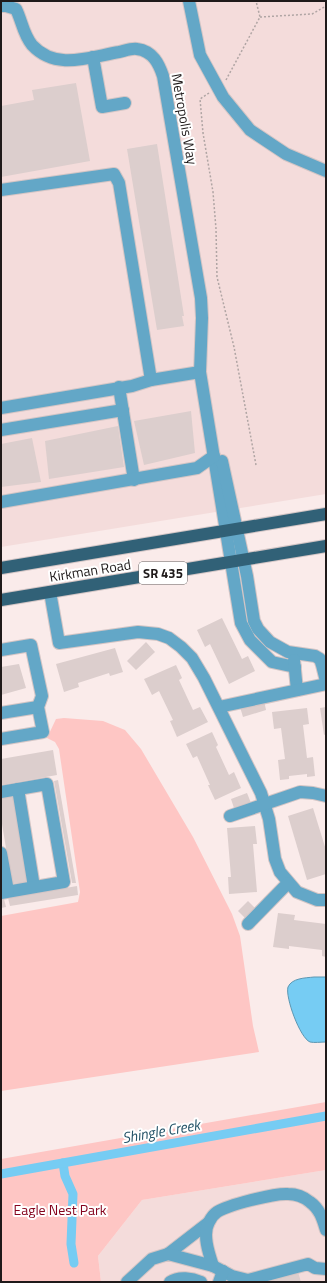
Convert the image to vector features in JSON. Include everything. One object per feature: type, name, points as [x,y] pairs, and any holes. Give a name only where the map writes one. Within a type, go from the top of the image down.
[{"type":"main road","name":"Kirkman Road","points":[[1,568],[326,514]]},
{"type":"main road","name":"Kirkman Road","points":[[1,600],[326,546]]},
{"type":"street","points":[[189,1],[200,55],[223,97],[250,130],[286,154],[326,172]]},
{"type":"street","name":"Metropolis Way","points":[[1,6],[16,9],[22,21],[24,34],[33,45],[50,58],[61,61],[137,49],[150,54],[159,62],[163,76],[201,298],[202,318],[200,372],[211,432]]},
{"type":"street","points":[[93,57],[102,107],[125,103]]},
{"type":"street","points":[[1,190],[114,174],[119,182],[151,380]]},
{"type":"street","points":[[1,408],[200,372]]},
{"type":"street","points":[[119,387],[134,480]]},
{"type":"street","points":[[1,430],[123,410]]},
{"type":"street","points":[[211,432],[218,481],[231,530],[243,560],[254,621],[258,629],[270,642],[288,652],[310,654],[320,659],[326,683],[219,707]]},
{"type":"street","points":[[211,432],[221,454],[231,530],[230,562],[241,623],[250,640],[272,662],[295,667]]},
{"type":"street","points":[[1,502],[197,468],[214,456]]},
{"type":"street","points":[[197,468],[218,481]]},
{"type":"street","points":[[50,592],[59,643],[138,632],[163,636],[181,647],[192,658],[219,707],[261,793],[280,872],[297,892],[306,897],[317,900],[326,900]]},
{"type":"street","points":[[241,623],[254,621]]},
{"type":"street","points":[[1,650],[32,645],[42,696],[38,707],[43,732],[1,739]]},
{"type":"street","points":[[294,653],[297,690]]},
{"type":"street","points":[[1,714],[38,707]]},
{"type":"street","points":[[1,792],[47,784],[64,882],[4,892],[1,853]]},
{"type":"street","points":[[18,789],[34,887]]},
{"type":"street","points":[[230,816],[300,792],[326,796]]},
{"type":"street","points":[[248,924],[288,883]]},
{"type":"street","points":[[127,1282],[152,1259],[168,1254],[208,1223],[216,1213],[228,1207],[286,1194],[299,1196],[310,1201],[318,1208],[326,1230]]},
{"type":"street","points":[[208,1223],[208,1247],[219,1273]]},
{"type":"street","points":[[168,1254],[219,1273],[248,1280],[308,1264],[315,1268],[326,1269]]},
{"type":"street","points":[[170,1282],[175,1279],[189,1278],[201,1282]]},
{"type":"path","points":[[225,82],[260,17],[256,1]]},
{"type":"path","points":[[260,17],[312,14],[326,6]]},
{"type":"path","points":[[213,91],[200,99],[203,133],[213,192],[216,229],[216,277],[234,347],[256,465]]},
{"type":"shaded area","points":[[1,1],[326,1],[326,494],[1,547]]},
{"type":"shaded area","points":[[326,1170],[326,1282],[101,1282],[98,1256],[142,1200]]},
{"type":"green space","points":[[64,718],[103,721],[125,730],[141,749],[193,837],[232,914],[240,936],[253,1026],[259,1052],[1,1091],[1,916],[78,902],[80,892],[59,749],[55,742],[47,738],[56,719]]},
{"type":"green space","name":"Eagle Nest Park","points":[[326,1102],[326,1170],[142,1200],[98,1256],[101,1282],[1,1282],[1,1159]]},
{"type":"water","points":[[326,977],[326,1042],[310,1042],[306,1039],[294,1017],[289,999],[288,987],[292,982],[299,979]]},
{"type":"building","points":[[76,83],[90,161],[1,177],[1,106],[34,100],[32,90]]},
{"type":"building","points":[[157,144],[184,316],[182,316],[184,326],[157,330],[127,149]]},
{"type":"building","points":[[191,411],[195,453],[144,465],[134,421]]},
{"type":"building","points":[[118,426],[124,467],[49,479],[45,441]]},
{"type":"building","points":[[32,438],[41,482],[1,487],[1,444]]},
{"type":"building","points":[[222,618],[242,659],[248,656],[255,671],[229,684],[210,644],[205,647],[197,630]]},
{"type":"building","points":[[146,642],[155,652],[136,670],[127,661]]},
{"type":"building","points":[[115,648],[123,672],[110,676],[109,673],[78,683],[79,687],[64,692],[56,664]]},
{"type":"building","points":[[19,664],[26,688],[1,695],[1,667]]},
{"type":"building","points":[[176,665],[182,678],[179,680],[193,710],[200,707],[208,722],[177,737],[170,721],[173,720],[159,691],[152,695],[144,679]]},
{"type":"building","points":[[264,700],[266,710],[243,717],[240,707]]},
{"type":"building","points":[[326,707],[326,734],[324,735],[320,708]]},
{"type":"building","points":[[307,708],[309,724],[303,725],[307,758],[313,757],[315,776],[307,777],[307,774],[289,776],[289,779],[280,780],[278,760],[285,759],[281,728],[274,729],[272,712]]},
{"type":"building","points":[[212,732],[218,745],[216,747],[229,775],[234,772],[241,788],[215,800],[197,756],[193,758],[186,744]]},
{"type":"building","points":[[53,750],[57,775],[1,785],[1,759]]},
{"type":"building","points":[[58,780],[76,883],[72,883],[54,781]]},
{"type":"building","points":[[247,793],[251,803],[234,808],[231,799]]},
{"type":"building","points":[[15,796],[29,882],[12,884],[1,818],[1,798]]},
{"type":"building","points":[[313,808],[326,850],[326,874],[307,880],[288,816]]},
{"type":"building","points":[[255,826],[257,844],[253,844],[257,892],[229,894],[228,877],[231,877],[227,828]]},
{"type":"building","points":[[77,886],[78,895],[10,906],[8,898]]},
{"type":"building","points":[[1,899],[4,899],[6,907],[1,908]]},
{"type":"building","points":[[248,901],[255,908],[245,918],[238,911]]},
{"type":"building","points":[[278,913],[295,915],[294,920],[326,924],[326,957],[322,956],[322,950],[289,946],[289,949],[273,947]]},
{"type":"building","points":[[298,1272],[301,1282],[264,1282]]},
{"type":"waterway","name":"Shingle Creek","points":[[1,1174],[326,1116]]},
{"type":"waterway","points":[[63,1163],[65,1176],[73,1194],[71,1244],[74,1263]]}]
